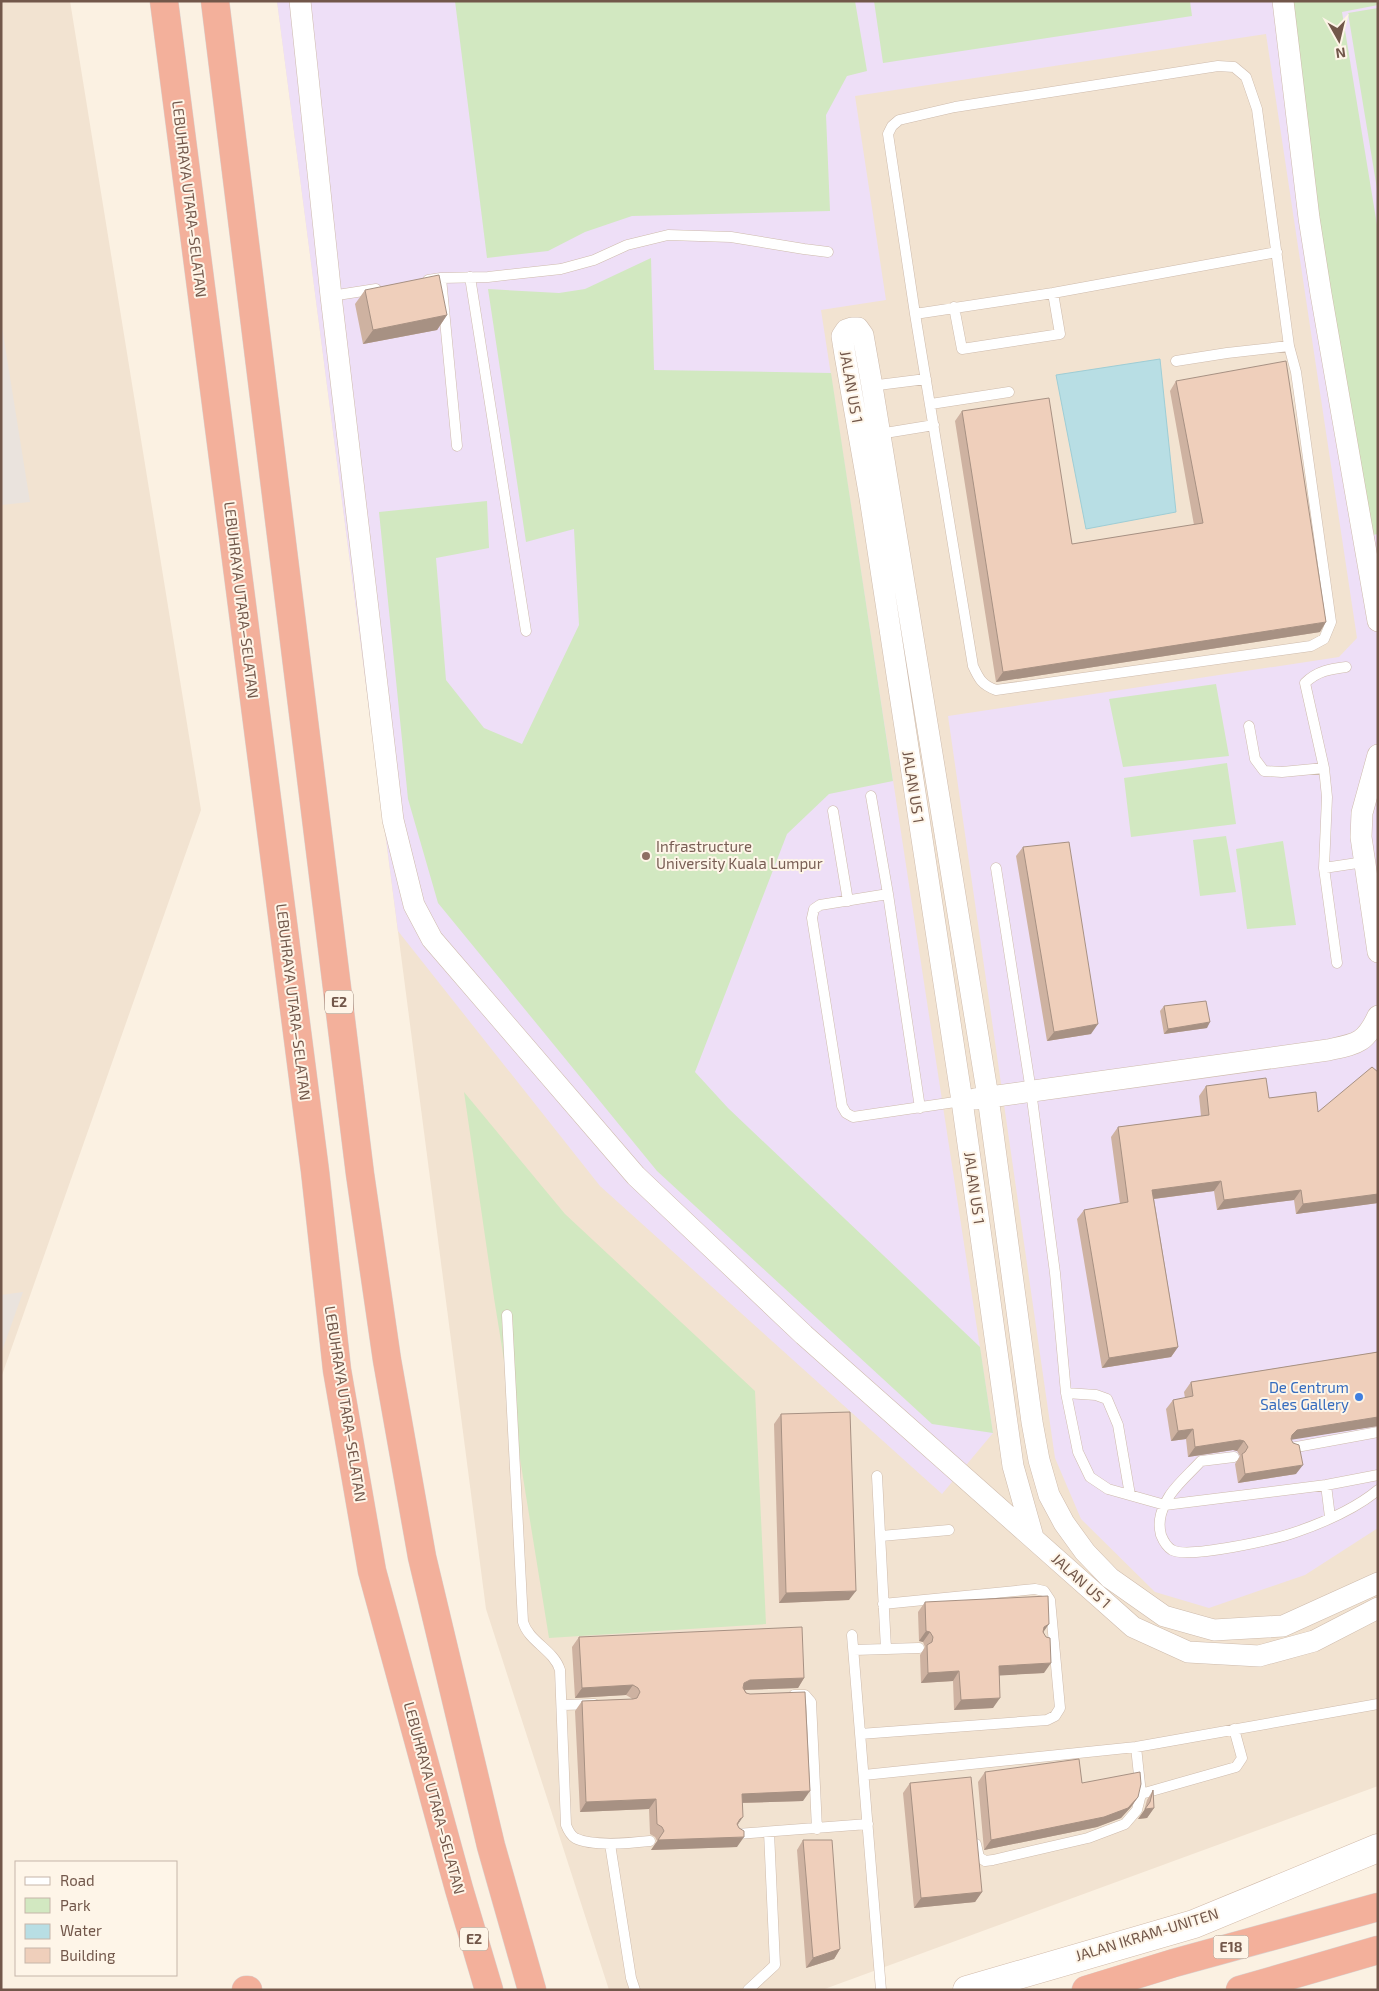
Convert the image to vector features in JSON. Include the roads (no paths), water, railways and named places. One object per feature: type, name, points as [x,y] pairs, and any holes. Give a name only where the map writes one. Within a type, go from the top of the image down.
[{"type":"highway","name":"LEBUHRAYA UTARA–SELATAN","points":[[164,1],[314,1161],[337,1370],[372,1572],[458,1889],[489,1990]]},
{"type":"highway","name":"E2","points":[[215,1],[360,1174],[387,1360],[422,1557],[491,1846],[532,1990]]},
{"type":"highway","name":"E18","points":[[1086,1990],[1174,1963],[1378,1907]]},
{"type":"highway","points":[[1240,1990],[1378,1950]]},
{"type":"main road","name":"JALAN IKRAM-UNITEN","points":[[967,1990],[1194,1924],[1378,1848]]},
{"type":"street","points":[[300,1],[330,296],[393,820],[414,905],[432,939],[636,1176],[804,1335],[1033,1537]]},
{"type":"street","points":[[1283,1],[1309,218],[1378,621]]},
{"type":"street","name":"JALAN US 1","points":[[861,388],[870,498],[962,1101],[1013,1466],[1033,1537],[1133,1627],[1188,1652],[1259,1656],[1314,1641],[1378,1608]]},
{"type":"street","name":"JALAN US 1","points":[[861,388],[879,434],[988,1097],[1039,1460],[1048,1495],[1064,1523],[1085,1552],[1110,1578],[1164,1616],[1214,1630],[1283,1626],[1378,1583]]},
{"type":"street","points":[[1378,755],[1362,813],[1361,837],[1378,952]]},
{"type":"street","points":[[962,1101],[1353,1045],[1370,1034],[1378,1016]]},
{"type":"lane","points":[[1218,66],[1234,67],[1246,77],[1257,109],[1289,346],[1296,372],[1331,622],[1324,639],[1311,646],[996,690],[985,686],[979,679],[973,666],[915,314],[888,134],[892,126],[899,120],[955,107],[1116,81],[1218,66]]},
{"type":"lane","points":[[413,282],[441,278],[561,269],[594,260],[628,245],[668,235],[731,236],[828,252]]},
{"type":"lane","points":[[915,314],[1053,293],[1277,252]]},
{"type":"lane","points":[[470,277],[526,631]]},
{"type":"lane","points":[[441,278],[457,446]]},
{"type":"lane","points":[[330,296],[386,287]]},
{"type":"lane","points":[[954,307],[962,349],[1060,334],[1053,293]]},
{"type":"lane","points":[[1176,361],[1289,346]]},
{"type":"lane","points":[[861,388],[926,379]]},
{"type":"lane","points":[[931,404],[1009,392]]},
{"type":"lane","points":[[879,434],[934,425]]},
{"type":"lane","points":[[1338,964],[1324,868],[1328,797],[1324,768],[1305,683],[1312,676],[1323,670],[1346,667]]},
{"type":"lane","points":[[1249,726],[1254,759],[1264,771],[1282,772],[1324,768]]},
{"type":"lane","points":[[871,796],[888,894],[920,1108]]},
{"type":"lane","points":[[832,811],[848,901]]},
{"type":"lane","points":[[1324,868],[1364,862]]},
{"type":"lane","points":[[996,868],[1031,1091],[1055,1273],[1066,1393],[1078,1452],[1090,1477],[1108,1489],[1165,1505],[1326,1485],[1378,1474]]},
{"type":"lane","points":[[888,894],[820,905],[814,909],[812,918],[842,1106],[846,1113],[853,1117],[962,1101]]},
{"type":"lane","points":[[507,1315],[523,1622],[526,1632],[558,1664],[563,1705],[566,1825],[571,1835],[576,1839],[610,1844],[650,1841]]},
{"type":"lane","points":[[1066,1393],[1096,1395],[1107,1399],[1118,1425],[1130,1495]]},
{"type":"lane","points":[[1291,1448],[1378,1432]]},
{"type":"lane","points":[[1234,1457],[1201,1461],[1171,1494],[1160,1514],[1159,1526],[1163,1541],[1172,1550],[1186,1552],[1261,1541],[1296,1532],[1362,1502],[1378,1490]]},
{"type":"lane","points":[[877,1476],[886,1649]]},
{"type":"lane","points":[[1326,1485],[1330,1517]]},
{"type":"lane","points":[[881,1536],[949,1530]]},
{"type":"lane","points":[[860,1734],[1047,1720],[1055,1716],[1060,1708],[1048,1641],[1050,1600],[1044,1592],[1035,1588],[883,1604]]},
{"type":"lane","points":[[852,1635],[881,1990]]},
{"type":"lane","points":[[854,1650],[920,1648]]},
{"type":"lane","points":[[787,1695],[805,1695],[810,1702],[818,1829]]},
{"type":"lane","points":[[563,1705],[608,1703]]},
{"type":"lane","points":[[864,1776],[969,1770],[1136,1747],[1378,1704]]},
{"type":"lane","points":[[1141,1794],[1236,1767],[1242,1758],[1234,1730]]},
{"type":"lane","points":[[975,1832],[977,1852],[979,1857],[986,1861],[1078,1840],[1125,1824],[1137,1810],[1141,1794],[1136,1747]]},
{"type":"lane","points":[[736,1834],[868,1824]]},
{"type":"lane","points":[[748,1990],[775,1965],[769,1832]]},
{"type":"lane","points":[[610,1844],[631,1978],[635,1990]]},
{"type":"water","points":[[1160,359],[1176,512],[1086,529],[1056,375]]},
{"type":"place","name":"Infrastructure University Kuala Lumpur","points":[[646,856]]},
{"type":"place","name":"De Centrum Sales Gallery","points":[[1359,1397]]}]
